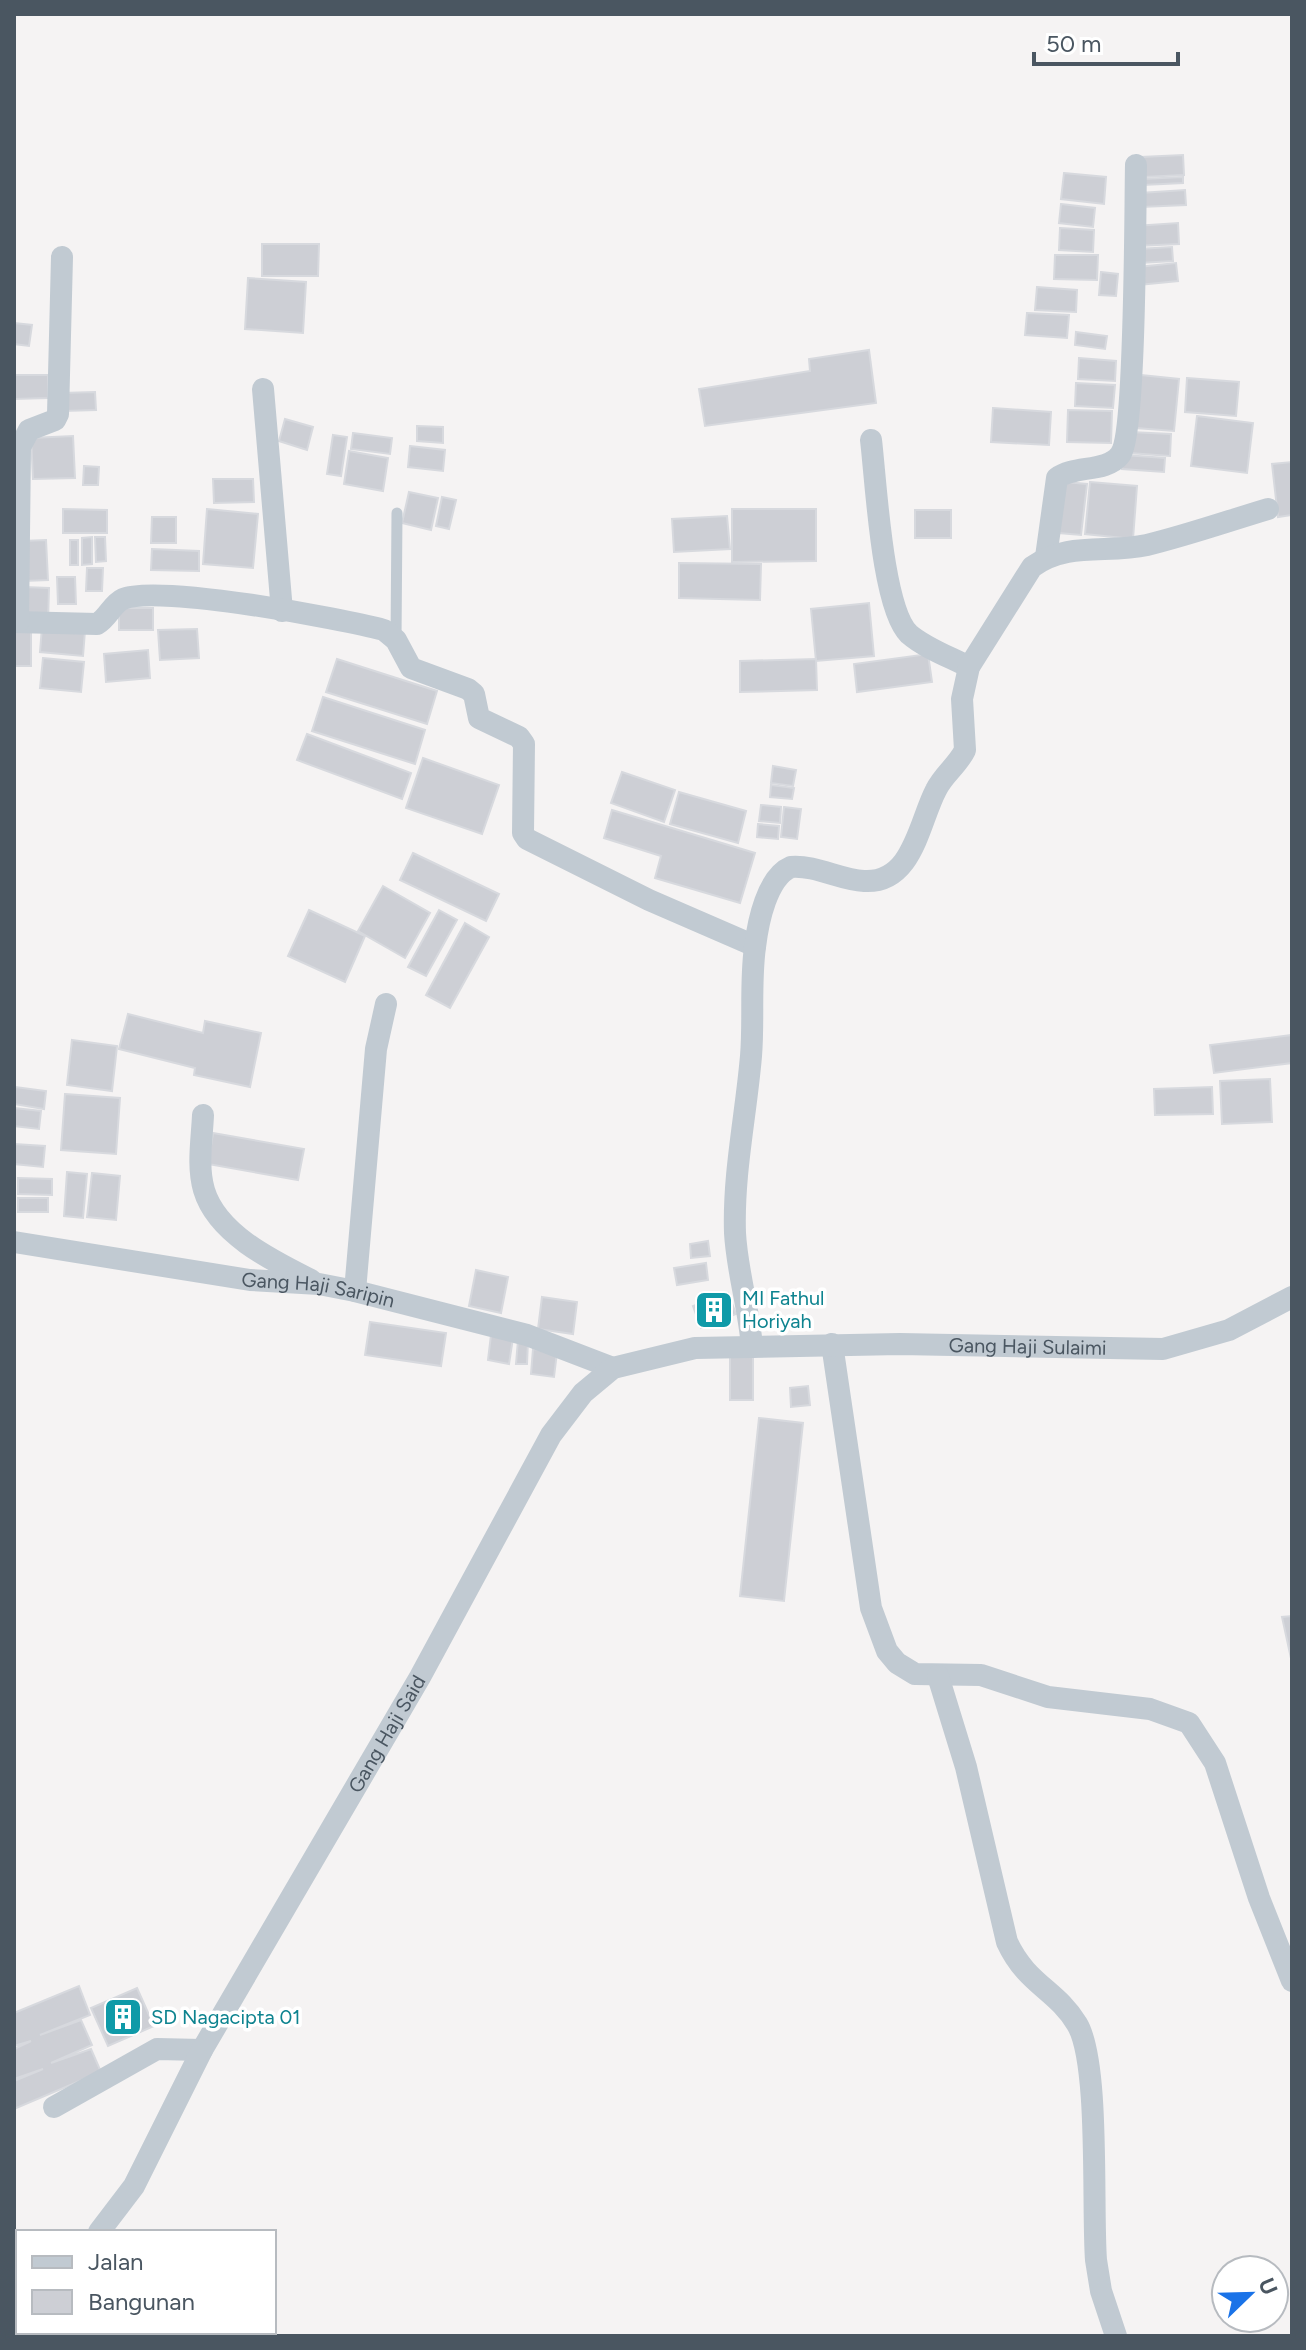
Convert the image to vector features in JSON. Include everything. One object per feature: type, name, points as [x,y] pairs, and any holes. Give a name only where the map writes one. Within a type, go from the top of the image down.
[{"type":"street","points":[[1046,557],[1057,478],[1113,461],[1123,449],[1131,368],[1136,165]]},
{"type":"street","points":[[62,257],[58,414],[55,420],[29,430],[20,447],[16,622],[97,624],[120,601],[136,597],[210,599],[376,628],[396,640],[411,668],[468,689],[474,694],[479,718],[519,737],[524,744],[523,833],[527,839],[649,900],[755,946]]},
{"type":"street","points":[[263,389],[282,611]]},
{"type":"street","points":[[871,440],[890,593],[899,621],[920,641],[969,667]]},
{"type":"street","points":[[752,1347],[748,1305],[738,1259],[735,1192],[752,1044],[755,946],[772,883],[782,871],[800,866],[871,881],[894,872],[902,865],[911,852],[937,787],[965,750],[962,699],[969,667],[1022,579],[1046,557],[1080,548],[1145,545],[1268,509]]},
{"type":"street","points":[[355,1291],[376,1049],[386,1004]]},
{"type":"street","points":[[203,1115],[201,1164],[204,1190],[223,1224],[283,1266],[319,1284]]},
{"type":"street","name":"Gang Haji Saripin","points":[[14,1242],[250,1280],[319,1284],[355,1291],[527,1335],[613,1368]]},
{"type":"street","name":"Gang Haji Sulaimi","points":[[752,1347],[832,1344],[1163,1349],[1229,1330],[1292,1297]]},
{"type":"street","points":[[832,1344],[877,1629],[897,1663],[915,1674],[981,1675],[1048,1697],[1150,1709],[1189,1723],[1215,1763],[1259,1898],[1292,1981]]},
{"type":"street","name":"Gang Haji Said","points":[[101,2230],[134,2186],[202,2050],[420,1677],[551,1435],[583,1393],[613,1368],[695,1348],[752,1347]]},
{"type":"street","points":[[938,1676],[966,1767],[1007,1942],[1017,1963],[1064,2006],[1085,2041],[1089,2066],[1096,2260],[1101,2291],[1116,2336]]},
{"type":"street","points":[[54,2107],[157,2049],[202,2050]]},
{"type":"lane","points":[[396,640],[397,513]]},
{"type":"building","points":[[1183,155],[1184,175],[1143,177],[1141,157]]},
{"type":"building","points":[[1064,173],[1106,177],[1104,204],[1061,199]]},
{"type":"building","points":[[1183,177],[1183,183],[1143,185],[1142,179]]},
{"type":"building","points":[[1185,190],[1186,205],[1141,207],[1140,193]]},
{"type":"building","points":[[1061,204],[1095,208],[1093,227],[1059,223]]},
{"type":"building","points":[[1178,223],[1179,244],[1136,246],[1135,226]]},
{"type":"building","points":[[1060,228],[1094,230],[1093,252],[1059,250]]},
{"type":"building","points":[[262,244],[319,244],[318,276],[262,276]]},
{"type":"building","points":[[1172,247],[1173,261],[1139,263],[1138,249]]},
{"type":"building","points":[[1055,255],[1098,255],[1097,280],[1054,279]]},
{"type":"building","points":[[1176,263],[1178,281],[1139,285],[1138,267]]},
{"type":"building","points":[[1101,272],[1118,274],[1116,296],[1099,295]]},
{"type":"building","points":[[248,278],[306,282],[303,333],[245,329]]},
{"type":"building","points":[[1037,287],[1077,290],[1076,312],[1035,310]]},
{"type":"building","points":[[1027,313],[1069,315],[1067,338],[1025,335]]},
{"type":"building","points":[[14,323],[32,325],[29,346],[14,344]]},
{"type":"building","points":[[1076,332],[1107,336],[1105,349],[1075,345]]},
{"type":"building","points":[[869,350],[876,403],[705,426],[699,389],[810,371],[809,359]]},
{"type":"building","points":[[1079,358],[1116,361],[1115,381],[1078,379]]},
{"type":"building","points":[[14,375],[48,375],[48,398],[14,399]]},
{"type":"building","points":[[1141,375],[1179,379],[1174,431],[1136,428]]},
{"type":"building","points":[[1187,378],[1239,382],[1236,416],[1185,412]]},
{"type":"building","points":[[1076,383],[1115,385],[1113,408],[1075,406]]},
{"type":"building","points":[[95,392],[96,410],[63,411],[62,393]]},
{"type":"building","points":[[993,408],[1051,412],[1049,445],[991,442]]},
{"type":"building","points":[[1068,410],[1112,411],[1111,443],[1067,442]]},
{"type":"building","points":[[1197,416],[1253,423],[1247,473],[1191,466]]},
{"type":"building","points":[[285,419],[313,427],[307,450],[279,441]]},
{"type":"building","points":[[417,426],[443,427],[443,443],[417,441]]},
{"type":"building","points":[[1130,432],[1171,434],[1170,456],[1129,453]]},
{"type":"building","points":[[353,433],[392,438],[390,454],[351,449]]},
{"type":"building","points":[[333,435],[347,437],[341,476],[327,474]]},
{"type":"building","points":[[73,436],[75,478],[33,479],[31,438]]},
{"type":"building","points":[[410,446],[445,450],[443,471],[408,467]]},
{"type":"building","points":[[349,451],[388,458],[383,491],[344,484]]},
{"type":"building","points":[[1124,455],[1165,458],[1164,472],[1122,469]]},
{"type":"building","points":[[1292,462],[1292,515],[1278,517],[1272,464]]},
{"type":"building","points":[[84,466],[99,467],[98,485],[83,485]]},
{"type":"building","points":[[213,479],[253,479],[254,502],[214,503]]},
{"type":"building","points":[[1065,482],[1087,484],[1081,535],[1059,533]]},
{"type":"building","points":[[1090,482],[1137,486],[1133,539],[1085,534]]},
{"type":"building","points":[[409,492],[438,498],[431,530],[402,523]]},
{"type":"building","points":[[442,497],[456,500],[449,529],[436,526]]},
{"type":"building","points":[[63,509],[107,510],[107,533],[63,533]]},
{"type":"building","points":[[207,509],[258,514],[253,568],[203,564]]},
{"type":"building","points":[[732,509],[816,509],[816,561],[732,562]]},
{"type":"building","points":[[915,510],[951,510],[951,538],[915,538]]},
{"type":"building","points":[[727,516],[730,549],[674,552],[672,519]]},
{"type":"building","points":[[152,517],[176,517],[176,543],[151,543]]},
{"type":"building","points":[[92,537],[92,564],[82,565],[82,538]]},
{"type":"building","points":[[95,537],[105,537],[106,561],[96,562]]},
{"type":"building","points":[[46,540],[48,580],[24,581],[22,541]]},
{"type":"building","points":[[70,540],[78,540],[78,565],[70,565]]},
{"type":"building","points":[[152,549],[199,551],[199,571],[151,570]]},
{"type":"building","points":[[679,563],[761,564],[760,600],[679,598]]},
{"type":"building","points":[[87,568],[103,568],[102,591],[86,591]]},
{"type":"building","points":[[57,577],[75,577],[76,604],[58,604]]},
{"type":"building","points":[[24,587],[49,588],[48,622],[23,621]]},
{"type":"building","points":[[869,603],[874,656],[816,661],[811,609]]},
{"type":"building","points":[[119,608],[153,608],[153,630],[119,630]]},
{"type":"building","points":[[31,625],[31,666],[14,666],[14,626]]},
{"type":"building","points":[[42,627],[85,631],[83,656],[40,652]]},
{"type":"building","points":[[197,629],[199,658],[160,660],[158,630]]},
{"type":"building","points":[[148,650],[150,678],[106,682],[104,654]]},
{"type":"building","points":[[928,654],[932,682],[857,692],[854,664]]},
{"type":"building","points":[[43,658],[84,662],[81,692],[40,688]]},
{"type":"building","points":[[337,659],[437,691],[427,724],[326,692]]},
{"type":"building","points":[[816,659],[817,690],[740,692],[740,661]]},
{"type":"building","points":[[323,697],[425,730],[415,764],[312,731]]},
{"type":"building","points":[[307,734],[411,773],[402,799],[297,760]]},
{"type":"building","points":[[423,758],[499,785],[482,834],[406,808]]},
{"type":"building","points":[[773,766],[796,770],[793,786],[771,783]]},
{"type":"building","points":[[622,772],[675,790],[664,822],[611,803]]},
{"type":"building","points":[[771,785],[794,788],[792,799],[770,797]]},
{"type":"building","points":[[679,792],[746,811],[738,843],[670,824]]},
{"type":"building","points":[[761,805],[781,807],[780,823],[759,821]]},
{"type":"building","points":[[784,807],[801,809],[797,839],[781,837]]},
{"type":"building","points":[[612,810],[755,853],[740,903],[655,878],[661,856],[604,838]]},
{"type":"building","points":[[758,824],[779,826],[778,839],[757,837]]},
{"type":"building","points":[[413,853],[499,894],[486,921],[400,880]]},
{"type":"building","points":[[383,886],[430,913],[405,958],[358,931]]},
{"type":"building","points":[[309,910],[365,936],[345,982],[288,956]]},
{"type":"building","points":[[439,910],[457,920],[426,976],[408,967]]},
{"type":"building","points":[[465,923],[489,937],[450,1008],[426,995]]},
{"type":"building","points":[[128,1014],[203,1033],[205,1021],[261,1033],[250,1087],[194,1075],[195,1068],[119,1049]]},
{"type":"building","points":[[1292,1035],[1292,1063],[1214,1073],[1210,1045]]},
{"type":"building","points":[[72,1040],[117,1046],[112,1091],[67,1085]]},
{"type":"building","points":[[1270,1079],[1272,1122],[1222,1124],[1220,1081]]},
{"type":"building","points":[[15,1087],[46,1091],[44,1109],[14,1104]]},
{"type":"building","points":[[1212,1087],[1213,1114],[1155,1115],[1154,1089]]},
{"type":"building","points":[[65,1094],[120,1098],[116,1154],[61,1150]]},
{"type":"building","points":[[14,1108],[41,1111],[39,1129],[14,1126]]},
{"type":"building","points":[[213,1133],[304,1149],[298,1180],[208,1164]]},
{"type":"building","points":[[14,1144],[45,1146],[43,1167],[14,1164]]},
{"type":"building","points":[[67,1172],[87,1174],[83,1218],[64,1216]]},
{"type":"building","points":[[92,1173],[120,1176],[116,1220],[87,1217]]},
{"type":"building","points":[[18,1178],[52,1179],[52,1195],[18,1194]]},
{"type":"building","points":[[18,1198],[48,1198],[48,1212],[18,1212]]},
{"type":"building","points":[[708,1241],[710,1256],[691,1258],[690,1244]]},
{"type":"building","points":[[706,1263],[708,1280],[677,1285],[674,1268]]},
{"type":"building","points":[[476,1270],[508,1277],[501,1313],[469,1306]]},
{"type":"building","name":"MI Fathul Horiyah","points":[[728,1293],[736,1314],[701,1328],[693,1306]]},
{"type":"building","points":[[542,1297],[577,1302],[573,1334],[538,1329]]},
{"type":"building","points":[[370,1322],[446,1333],[441,1366],[365,1355]]},
{"type":"building","points":[[491,1335],[513,1338],[509,1364],[488,1360]]},
{"type":"building","points":[[518,1340],[528,1341],[527,1364],[516,1364]]},
{"type":"building","points":[[533,1349],[557,1352],[554,1377],[531,1374]]},
{"type":"building","points":[[730,1357],[753,1357],[753,1400],[730,1400]]},
{"type":"building","points":[[808,1386],[810,1405],[791,1407],[790,1388]]},
{"type":"building","points":[[759,1418],[803,1423],[784,1601],[740,1596]]},
{"type":"building","points":[[1292,1616],[1292,1663],[1282,1617]]},
{"type":"building","points":[[79,1986],[90,2015],[40,2035],[81,2020],[92,2045],[51,2063],[91,2049],[101,2072],[14,2109],[14,2081],[43,2069],[14,2079],[14,2049],[31,2041],[14,2046],[14,2013]]},
{"type":"building","name":"SD Nagacipta 01","points":[[137,1988],[154,2026],[108,2046],[91,2008]]},
{"type":"place","name":"MI Fathul Horiyah","points":[[714,1310]]},
{"type":"place","name":"SD Nagacipta 01","points":[[123,2017]]}]
